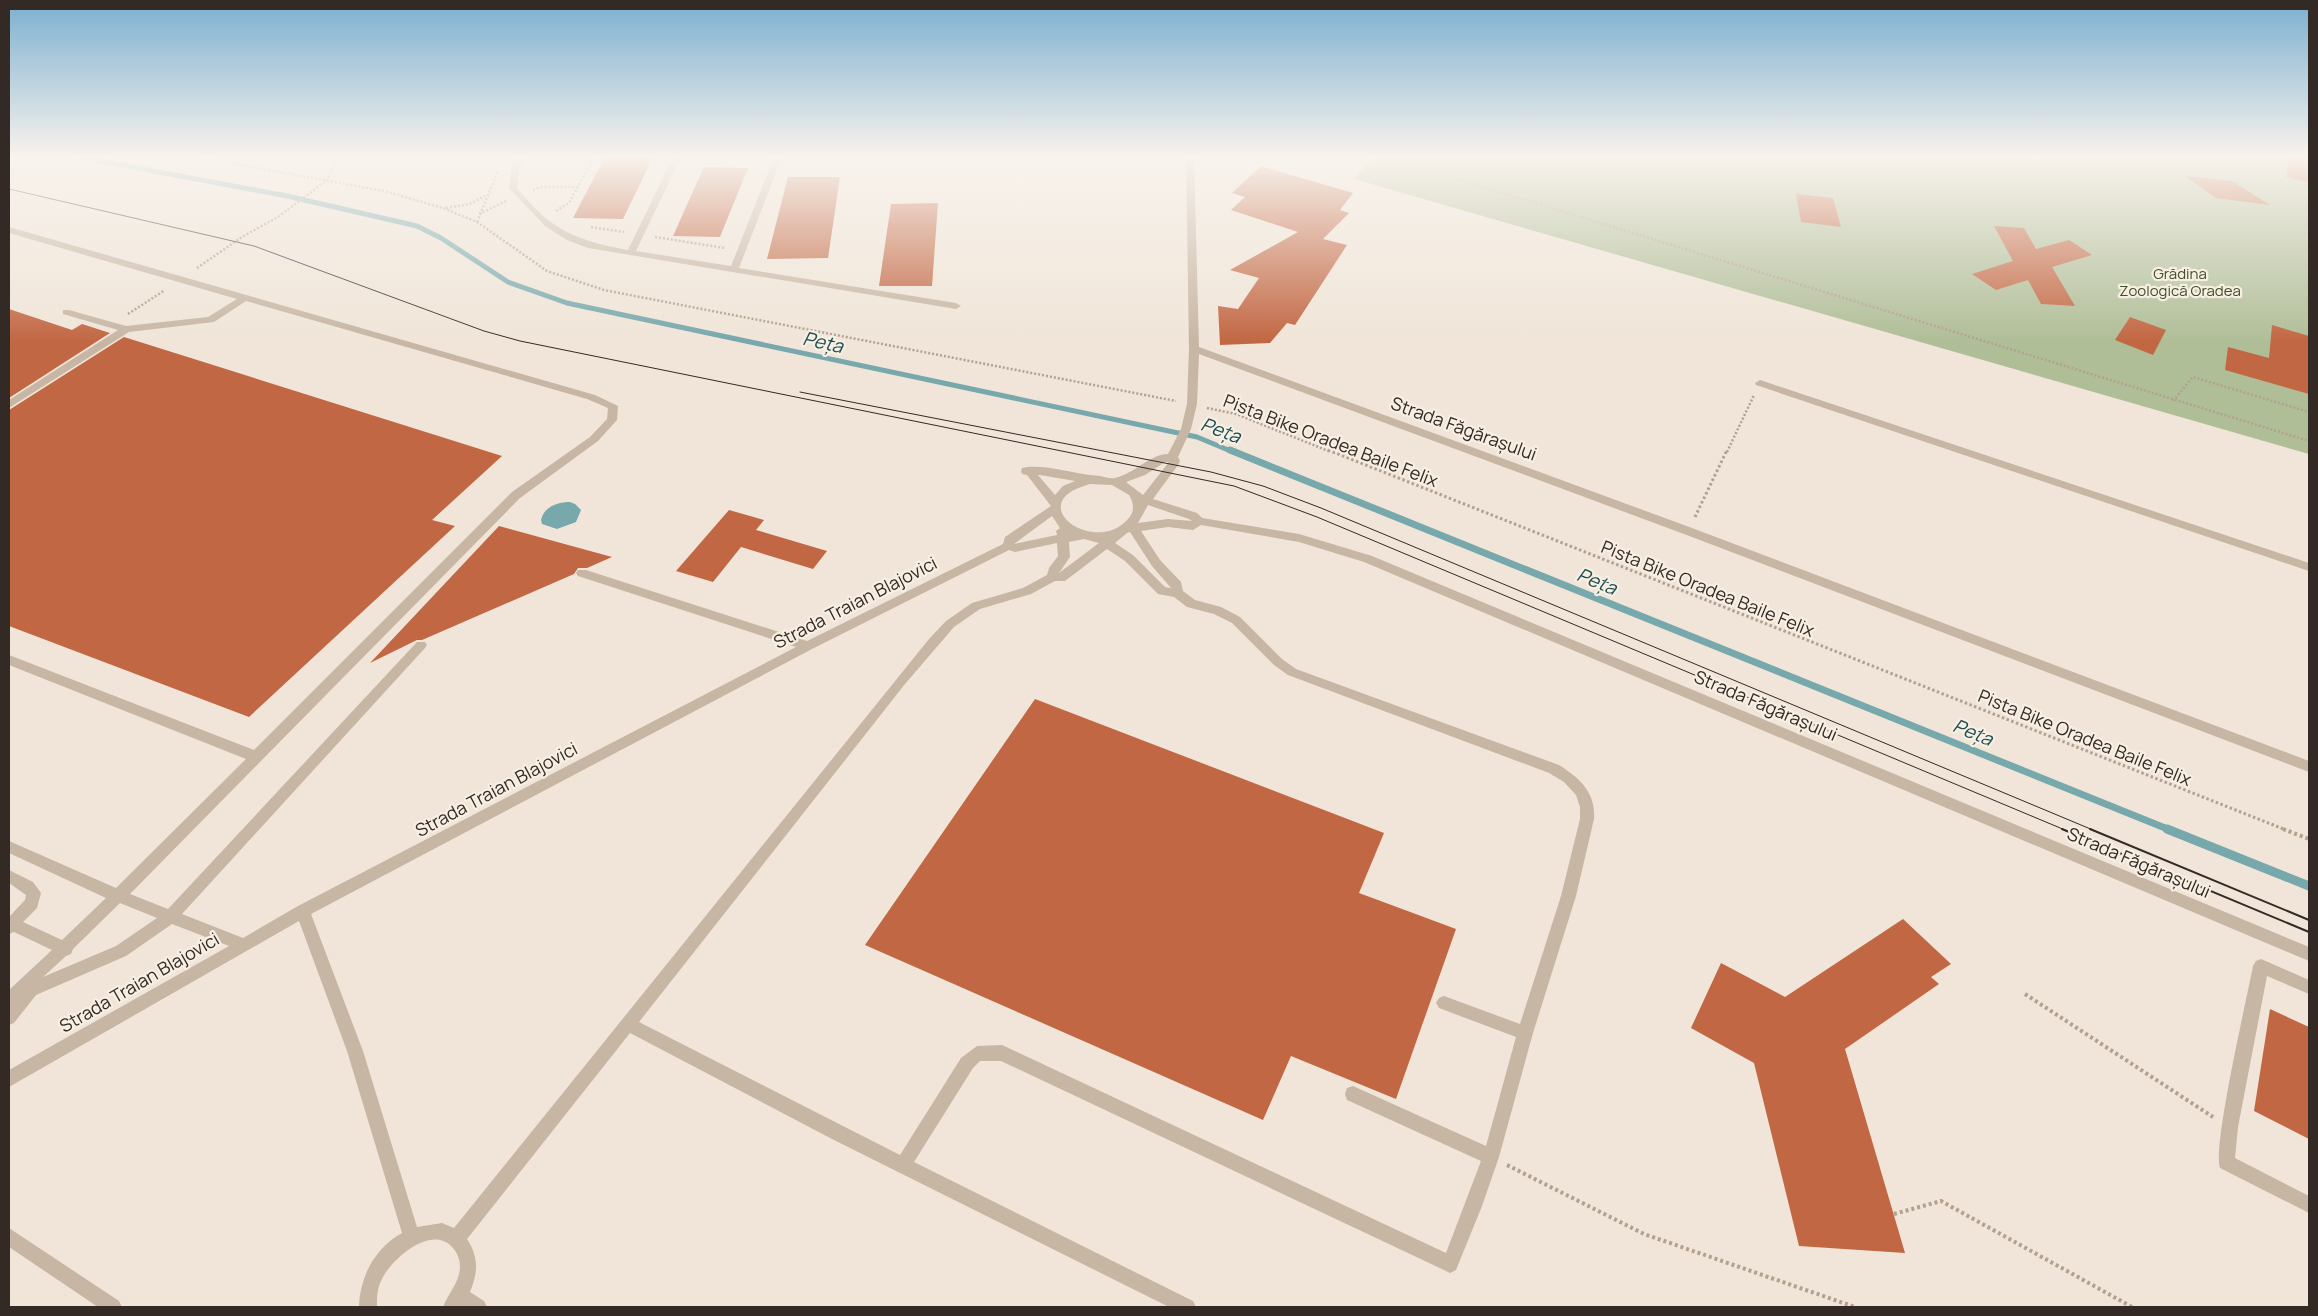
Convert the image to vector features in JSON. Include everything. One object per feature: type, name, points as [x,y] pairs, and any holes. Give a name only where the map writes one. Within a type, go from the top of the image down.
[{"type":"street","points":[[632,253],[648,218]]},
{"type":"street","points":[[734,270],[754,218]]},
{"type":"street","points":[[457,1238],[901,682],[950,624],[976,606],[1027,591],[1053,578],[1061,578],[1103,540],[1128,528],[1140,503],[1173,465],[1175,461],[1174,456],[1186,429],[1192,404],[1194,349],[1191,218]]},
{"type":"street","points":[[543,219],[564,237],[592,246],[956,306]]},
{"type":"street","points":[[9,230],[591,397],[612,406],[612,420],[594,439],[516,495],[66,948],[9,1000]]},
{"type":"street","points":[[66,312],[126,329],[212,320],[246,297]]},
{"type":"street","points":[[9,405],[126,329]]},
{"type":"street","name":"Strada Făgărașului","points":[[1194,349],[1688,531],[2309,767]]},
{"type":"street","points":[[1760,383],[2309,566]]},
{"type":"street","points":[[1115,482],[1140,472],[1163,458],[1174,456]]},
{"type":"street","points":[[1053,578],[1053,571],[1064,557],[1062,525],[1055,506],[1029,472],[1040,471],[1089,480],[1115,482],[1128,488],[1140,503]]},
{"type":"street","points":[[1055,506],[1064,491],[1071,486],[1089,480]]},
{"type":"street","name":"Strada Făgărașului","points":[[1140,503],[1193,516],[1199,522],[1299,538],[1368,559],[2309,954]]},
{"type":"street","name":"Strada Traian Blajovici","points":[[1008,546],[1009,540],[1055,506]]},
{"type":"street","name":"Strada Făgărașului","points":[[1128,528],[1168,523],[1193,526],[1199,522]]},
{"type":"street","points":[[903,1165],[967,1063],[977,1054],[989,1052],[1002,1053],[1450,1264],[1474,1206],[1491,1157],[1525,1033],[1569,898],[1585,827],[1586,800],[1578,787],[1569,778],[1554,769],[1292,672],[1278,662],[1236,620],[1217,610],[1191,604],[1176,593],[1162,591],[1129,558],[1103,540],[1085,536],[1062,525]]},
{"type":"street","points":[[1128,528],[1156,563],[1177,585],[1176,593]]},
{"type":"street","name":"Strada Traian Blajovici","points":[[9,1079],[242,944],[808,646],[1008,546],[1014,548],[1063,538],[1085,536]]},
{"type":"street","points":[[582,573],[808,646]]},
{"type":"street","points":[[31,990],[121,951],[171,916],[421,645]]},
{"type":"street","points":[[9,660],[256,757]]},
{"type":"street","points":[[9,847],[118,896],[242,944]]},
{"type":"street","points":[[9,876],[28,886],[34,894],[32,903],[10,926],[66,948]]},
{"type":"street","points":[[303,911],[355,1051],[412,1237]]},
{"type":"street","points":[[9,1018],[66,948]]},
{"type":"street","points":[[2309,987],[2261,966],[2230,1127],[2226,1162],[2309,1205]]},
{"type":"street","points":[[1444,1002],[1525,1033]]},
{"type":"street","points":[[629,1025],[903,1165],[1158,1301],[1187,1307]]},
{"type":"street","points":[[1353,1094],[1491,1157]]},
{"type":"street","points":[[368,1307],[367,1296],[372,1278],[382,1261],[395,1248],[412,1237],[428,1232],[444,1232],[457,1238],[465,1249],[469,1262],[467,1278],[456,1302],[478,1307]]},
{"type":"street","points":[[9,1237],[113,1307]]},
{"type":"path","name":"Pista Bike Oradea Baile Felix","points":[[468,218],[477,222],[547,272],[604,290],[1236,414],[2309,839]]},
{"type":"path","points":[[1584,218],[2173,401],[2309,441]]},
{"type":"path","points":[[2173,401],[2193,377],[2309,412]]},
{"type":"path","points":[[1688,531],[1760,383]]},
{"type":"path","points":[[2025,994],[2182,1099],[2230,1127]]},
{"type":"path","points":[[1491,1157],[1644,1234],[1856,1307]]},
{"type":"path","points":[[1894,1214],[1941,1201],[2132,1307]]},
{"type":"green space","name":"Grădina Zoologică Oradea","points":[[1491,218],[2309,218],[2309,454]]},
{"type":"water","points":[[570,502],[581,510],[576,522],[557,529],[542,524],[543,515],[548,509],[556,504]]},
{"type":"building","points":[[681,218],[728,218],[720,237],[673,236]]},
{"type":"building","points":[[777,218],[834,218],[828,258],[767,259]]},
{"type":"building","points":[[889,218],[937,218],[932,286],[879,286]]},
{"type":"building","points":[[1257,218],[1344,218],[1323,239],[1347,245],[1295,325],[1287,323],[1270,343],[1220,345],[1218,306],[1238,309],[1259,278],[1230,270],[1298,232]]},
{"type":"building","points":[[1800,218],[1839,218],[1841,227],[1801,222]]},
{"type":"building","points":[[1994,226],[2024,228],[2036,249],[2069,240],[2092,255],[2052,267],[2075,306],[2041,304],[2028,280],[1996,290],[1972,274],[2013,261]]},
{"type":"building","points":[[9,309],[72,330],[82,324],[110,333],[9,398]]},
{"type":"building","points":[[2130,317],[2166,330],[2153,355],[2115,340]]},
{"type":"building","points":[[2272,325],[2309,336],[2309,394],[2225,370],[2228,347],[2269,358]]},
{"type":"building","points":[[124,337],[502,456],[432,520],[455,526],[249,717],[9,626],[9,410]]},
{"type":"building","points":[[729,510],[764,520],[756,530],[827,551],[813,569],[741,547],[713,582],[676,571]]},
{"type":"building","points":[[499,526],[612,557],[587,568],[578,568],[574,574],[422,640],[417,640],[370,663]]},
{"type":"building","points":[[1035,699],[1384,833],[1359,893],[1456,929],[1396,1099],[1291,1056],[1263,1120],[865,945]]},
{"type":"building","points":[[1903,919],[1951,964],[1931,977],[1939,984],[1845,1049],[1905,1253],[1799,1246],[1754,1063],[1691,1028],[1721,963],[1785,997]]},
{"type":"building","points":[[2270,1009],[2309,1027],[2309,1139],[2254,1111]]},
{"type":"waterway","name":"Peța","points":[[384,218],[417,226],[441,238],[508,282],[567,303],[1197,437],[1233,452]]},
{"type":"waterway","name":"Peța","points":[[1230,450],[2170,830]]},
{"type":"waterway","name":"Peța","points":[[2167,829],[2309,886]]},
{"type":"tram line","points":[[135,218],[254,246],[484,331],[520,341],[1234,486],[1317,517],[2065,830]]},
{"type":"tram line","points":[[800,392],[1211,472],[1263,486],[1321,508],[2093,830]]},
{"type":"tram line","points":[[2062,829],[2309,932]]},
{"type":"tram line","points":[[2090,829],[2309,920]]}]
